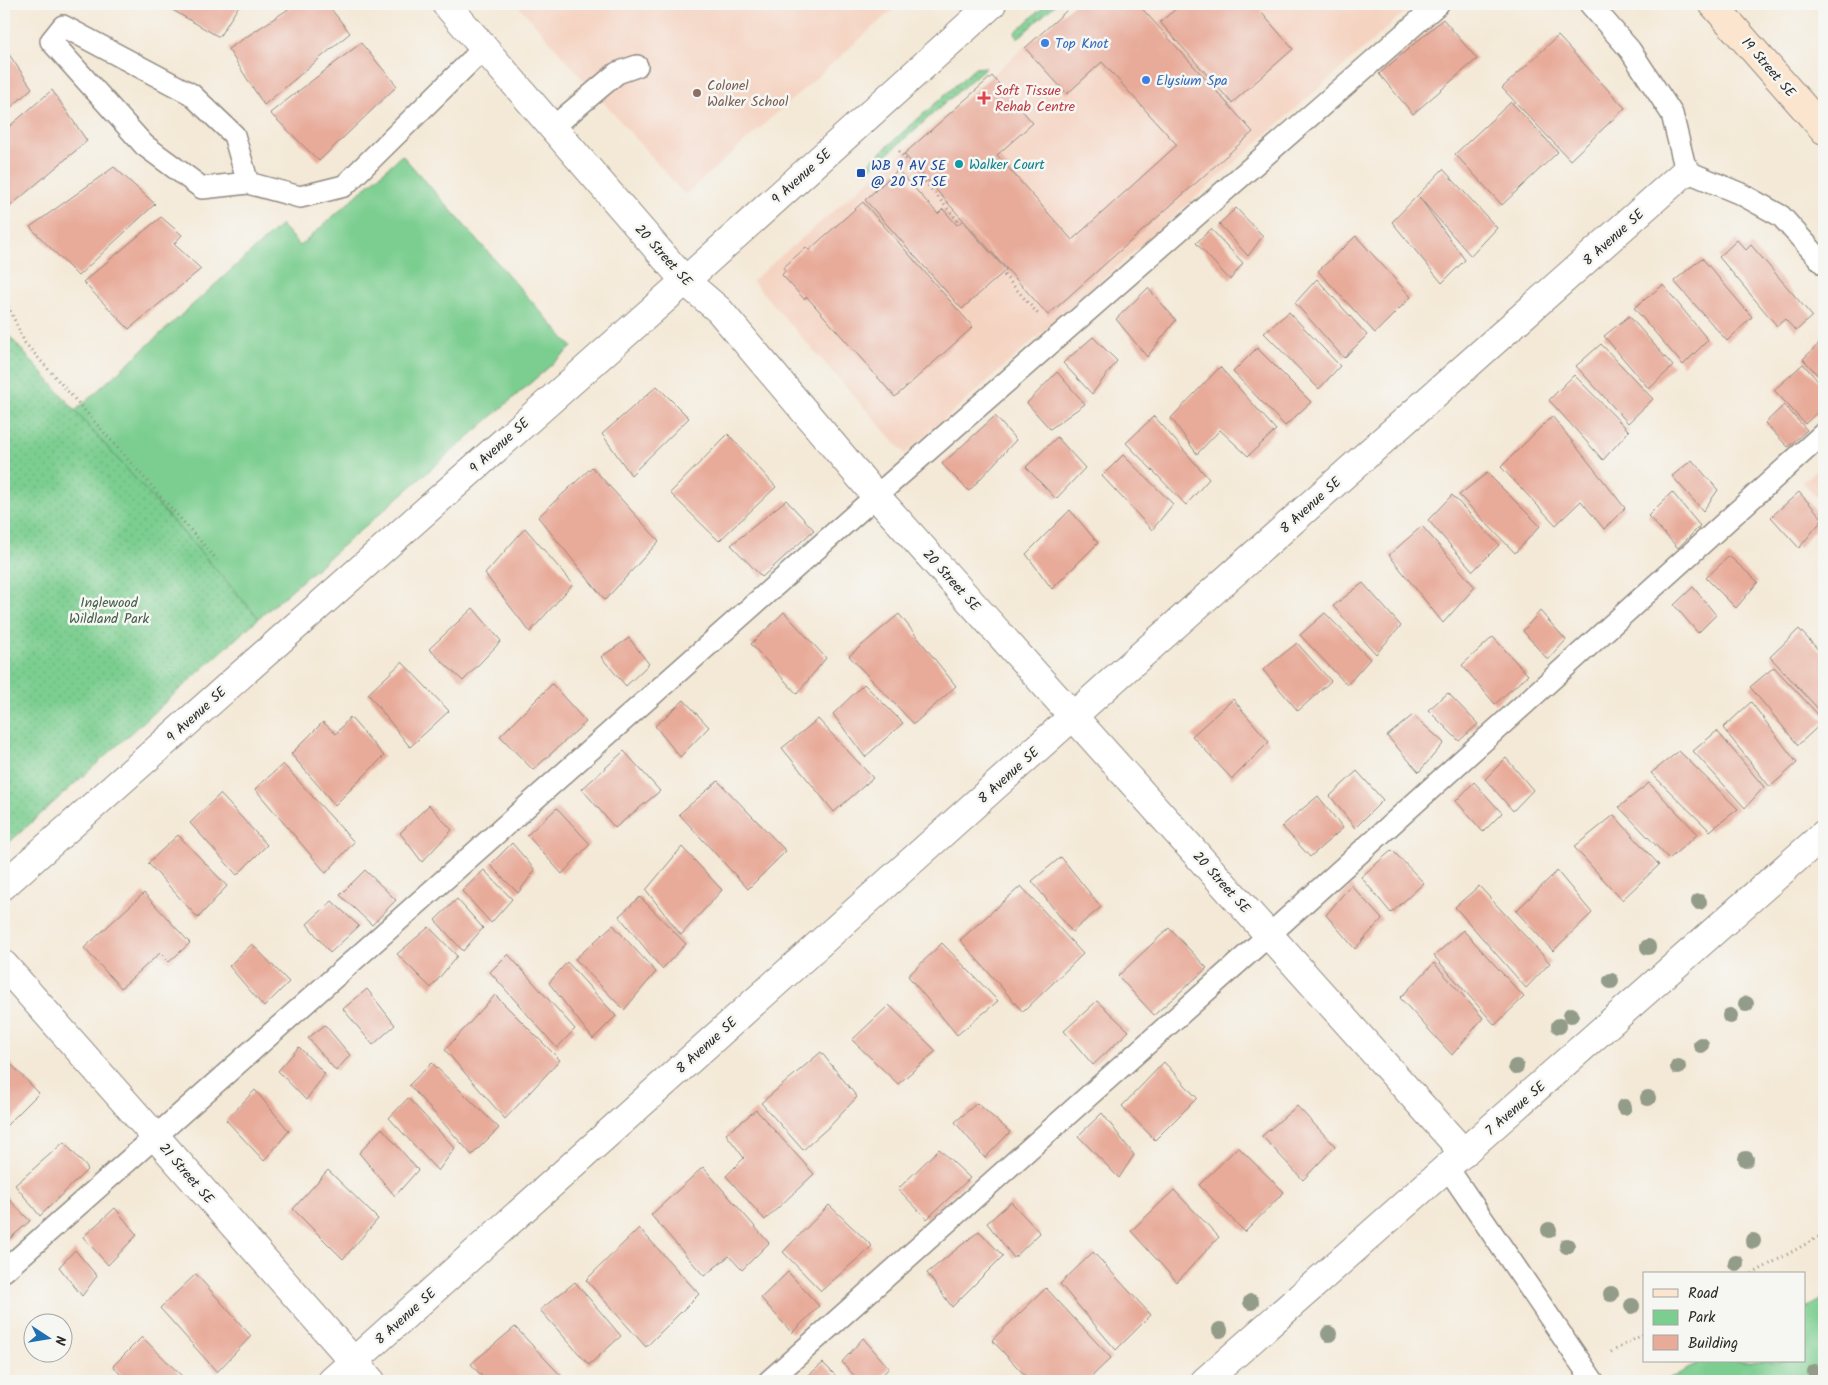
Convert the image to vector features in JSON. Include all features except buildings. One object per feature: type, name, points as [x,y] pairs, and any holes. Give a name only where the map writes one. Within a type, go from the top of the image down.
[{"type":"main road","name":"19 Street SE","points":[[1713,4],[1824,130]]},
{"type":"street","name":"20 Street SE","points":[[446,4],[685,281],[719,310],[876,496],[1269,935],[1455,1160]]},
{"type":"street","name":"9 Avenue SE","points":[[4,884],[685,281],[992,4]]},
{"type":"street","name":"8 Avenue SE","points":[[332,1381],[363,1372],[1074,716],[1686,172]]},
{"type":"street","name":"7 Avenue SE","points":[[1205,1381],[1824,834]]},
{"type":"street","name":"21 Street SE","points":[[4,965],[363,1372]]},
{"type":"lane","points":[[4,1271],[876,496],[1438,4]]},
{"type":"lane","points":[[1590,4],[1630,50],[1672,114],[1686,172],[1741,194],[1781,216],[1824,264]]},
{"type":"lane","points":[[248,183],[234,135],[191,94],[63,26],[50,41],[144,145],[202,188],[248,183],[300,197],[344,186],[484,48]]},
{"type":"lane","points":[[552,128],[617,74],[637,66]]},
{"type":"lane","points":[[769,1381],[1269,935],[1824,433]]},
{"type":"lane","points":[[1455,1160],[1589,1374]]},
{"type":"path","points":[[899,151],[960,222]]},
{"type":"path","points":[[1004,275],[1058,337]]},
{"type":"path","points":[[4,297],[25,342],[217,560]]},
{"type":"path","points":[[1756,1272],[1824,1234]]},
{"type":"path","points":[[1589,1374],[1643,1335]]},
{"type":"shaded area","name":"Colonel Walker School","points":[[517,4],[899,4],[685,195]]},
{"type":"shaded area","points":[[1074,4],[1414,4],[905,454],[752,281]]},
{"type":"shaded area","points":[[1824,463],[1824,504],[1802,482]]},
{"type":"green space","points":[[1047,4],[1056,4],[1017,39],[1015,32]]},
{"type":"green space","points":[[986,67],[867,172],[863,168],[975,68]]},
{"type":"green space","points":[[402,155],[572,347],[259,618],[75,411],[281,225],[300,246]]},
{"type":"green space","name":"Inglewood Wildland Park","points":[[4,330],[259,618],[4,847]]},
{"type":"green space","points":[[1824,1298],[1824,1381],[1665,1381],[1701,1362],[1806,1362],[1806,1308]]},
{"type":"place","name":"Top Knot","points":[[1045,43]]},
{"type":"place","name":"Elysium Spa","points":[[1146,80]]},
{"type":"place","name":"Colonel Walker School","points":[[697,93]]},
{"type":"place","name":"Soft Tissue Rehab Centre","points":[[984,98]]},
{"type":"place","name":"Walker Court","points":[[959,164]]},
{"type":"place","name":"WB 9 AV SE @ 20 ST SE","points":[[861,173]]}]
